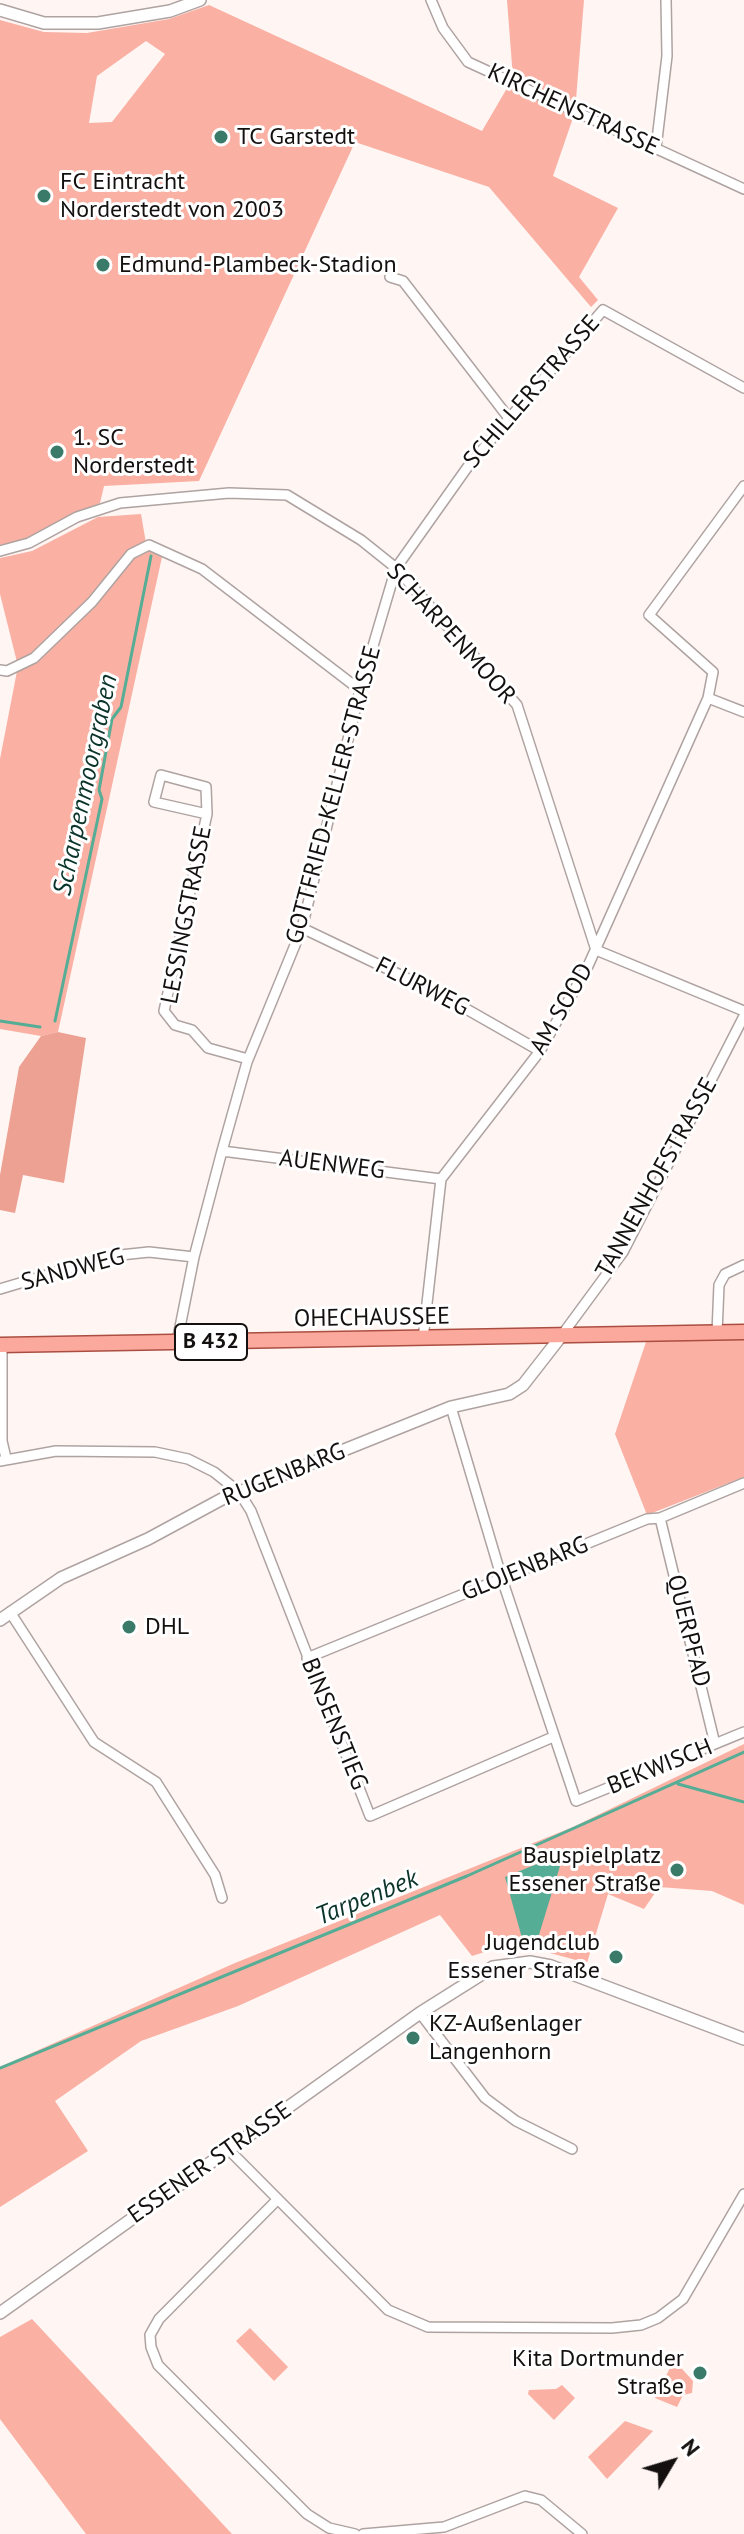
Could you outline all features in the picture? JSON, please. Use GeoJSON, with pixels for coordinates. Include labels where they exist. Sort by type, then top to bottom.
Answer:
{"type":"FeatureCollection","features":[{"type":"Feature","properties":{"kind":"main road","name":"OHECHAUSSEE"},"geometry":{"type":"LineString","coordinates":[[1,1345],[744,1332]]}},
{"type":"Feature","properties":{"kind":"street"},"geometry":{"type":"LineString","coordinates":[[0,10],[44,23],[98,23],[170,11],[200,0]]}},
{"type":"Feature","properties":{"kind":"street","name":"KIRCHENSTRASSE"},"geometry":{"type":"LineString","coordinates":[[431,0],[443,28],[468,62],[744,189]]}},
{"type":"Feature","properties":{"kind":"street"},"geometry":{"type":"LineString","coordinates":[[656,148],[667,56],[666,0]]}},
{"type":"Feature","properties":{"kind":"street"},"geometry":{"type":"LineString","coordinates":[[390,277],[403,281],[508,417]]}},
{"type":"Feature","properties":{"kind":"street","name":"SCHILLERSTRASSE"},"geometry":{"type":"LineString","coordinates":[[396,568],[444,498],[508,417],[603,310],[744,388]]}},
{"type":"Feature","properties":{"kind":"street","name":"AM SOOD"},"geometry":{"type":"LineString","coordinates":[[441,1179],[540,1051],[596,950],[708,698],[713,672],[649,615],[744,486]]}},
{"type":"Feature","properties":{"kind":"street","name":"SCHARPENMOOR"},"geometry":{"type":"LineString","coordinates":[[0,551],[29,543],[77,517],[120,503],[229,493],[287,495],[361,540],[396,568],[517,705],[596,950]]}},
{"type":"Feature","properties":{"kind":"street"},"geometry":{"type":"LineString","coordinates":[[0,670],[7,671],[34,658],[92,602],[131,554],[149,545],[202,569],[360,690]]}},
{"type":"Feature","properties":{"kind":"street","name":"GOTTFRIED-KELLER-STRASSE"},"geometry":{"type":"LineString","coordinates":[[177,1342],[194,1257],[248,1059],[302,928],[360,690],[396,568]]}},
{"type":"Feature","properties":{"kind":"street"},"geometry":{"type":"LineString","coordinates":[[708,698],[744,712]]}},
{"type":"Feature","properties":{"kind":"street","name":"LESSINGSTRASSE"},"geometry":{"type":"LineString","coordinates":[[207,814],[154,802],[161,775],[206,787],[207,814],[164,1011],[175,1025],[192,1030],[208,1048],[248,1059]]}},
{"type":"Feature","properties":{"kind":"street","name":"FLURWEG"},"geometry":{"type":"LineString","coordinates":[[302,928],[440,994],[540,1051]]}},
{"type":"Feature","properties":{"kind":"street"},"geometry":{"type":"LineString","coordinates":[[596,950],[744,1014]]}},
{"type":"Feature","properties":{"kind":"street","name":"TANNENHOFSTRASSE"},"geometry":{"type":"LineString","coordinates":[[562,1335],[623,1252],[744,1014]]}},
{"type":"Feature","properties":{"kind":"street","name":"AUENWEG"},"geometry":{"type":"LineString","coordinates":[[222,1151],[441,1179]]}},
{"type":"Feature","properties":{"kind":"street"},"geometry":{"type":"LineString","coordinates":[[423,1339],[441,1179]]}},
{"type":"Feature","properties":{"kind":"street","name":"SANDWEG"},"geometry":{"type":"LineString","coordinates":[[0,1289],[111,1256],[149,1252],[194,1257]]}},
{"type":"Feature","properties":{"kind":"street"},"geometry":{"type":"LineString","coordinates":[[717,1333],[719,1285],[725,1274],[744,1265]]}},
{"type":"Feature","properties":{"kind":"street","name":"RUGENBARG"},"geometry":{"type":"LineString","coordinates":[[5,1616],[61,1578],[239,1492],[451,1407],[492,1400],[523,1385],[562,1335]]}},
{"type":"Feature","properties":{"kind":"street"},"geometry":{"type":"LineString","coordinates":[[1,1345],[3,1459],[56,1451],[155,1452],[188,1459],[214,1472],[239,1492]]}},
{"type":"Feature","properties":{"kind":"street"},"geometry":{"type":"LineString","coordinates":[[451,1407],[553,1737]]}},
{"type":"Feature","properties":{"kind":"street","name":"GLOJENBARG"},"geometry":{"type":"LineString","coordinates":[[307,1658],[647,1519],[660,1518],[744,1483]]}},
{"type":"Feature","properties":{"kind":"street","name":"BINSENSTIEG"},"geometry":{"type":"LineString","coordinates":[[239,1492],[251,1511],[370,1816],[553,1737]]}},
{"type":"Feature","properties":{"kind":"street","name":"QUERPFAD"},"geometry":{"type":"LineString","coordinates":[[660,1518],[715,1744]]}},
{"type":"Feature","properties":{"kind":"street"},"geometry":{"type":"LineString","coordinates":[[5,1616],[94,1742],[156,1782],[215,1875],[222,1898]]}},
{"type":"Feature","properties":{"kind":"street","name":"BEKWISCH"},"geometry":{"type":"LineString","coordinates":[[553,1737],[576,1801],[744,1732]]}},
{"type":"Feature","properties":{"kind":"street","name":"ESSENER STRASSE"},"geometry":{"type":"LineString","coordinates":[[0,2313],[482,1972],[506,1964],[530,1962],[551,1966],[744,2039]]}},
{"type":"Feature","properties":{"kind":"street"},"geometry":{"type":"LineString","coordinates":[[420,2013],[485,2098],[510,2118],[572,2149]]}},
{"type":"Feature","properties":{"kind":"street"},"geometry":{"type":"LineString","coordinates":[[228,2149],[388,2310],[428,2327],[612,2328],[641,2325],[658,2318],[683,2299],[744,2194]]}},
{"type":"Feature","properties":{"kind":"street"},"geometry":{"type":"LineString","coordinates":[[278,2199],[159,2319],[150,2335],[151,2347],[158,2365],[307,2514],[329,2528],[355,2534]]}},
{"type":"Feature","properties":{"kind":"street"},"geometry":{"type":"LineString","coordinates":[[363,2534],[444,2527],[515,2498],[534,2497],[582,2534]]}},
{"type":"Feature","properties":{"kind":"shaded area"},"geometry":{"type":"Polygon","coordinates":[[[507,0],[584,0],[575,112],[553,176],[618,208],[579,277],[598,300],[591,307],[489,187],[355,142],[199,481],[104,486],[100,503],[27,540],[0,548],[0,20],[44,32],[87,33],[169,19],[209,5],[482,131],[513,78],[507,0]],[[146,41],[97,76],[89,123],[112,122],[165,54],[146,41]]]}},
{"type":"Feature","properties":{"kind":"shaded area"},"geometry":{"type":"Polygon","coordinates":[[[141,514],[147,549],[162,557],[58,1032],[41,1036],[0,1029],[0,759],[18,666],[0,594],[0,558],[32,551],[98,517],[141,514]]]}},
{"type":"Feature","properties":{"kind":"shaded area"},"geometry":{"type":"Polygon","coordinates":[[[58,1032],[86,1038],[64,1183],[23,1175],[15,1213],[0,1210],[0,1175],[19,1067],[41,1036],[58,1032]]]}},
{"type":"Feature","properties":{"kind":"shaded area"},"geometry":{"type":"Polygon","coordinates":[[[744,1338],[744,1477],[647,1515],[615,1434],[647,1339],[744,1338]]]}},
{"type":"Feature","properties":{"kind":"shaded area"},"geometry":{"type":"Polygon","coordinates":[[[744,1744],[744,1905],[712,1891],[659,1887],[644,1909],[608,1894],[587,1963],[513,1943],[472,1956],[440,1915],[238,2006],[141,2041],[55,2101],[88,2151],[0,2207],[0,2067],[235,1963],[573,1827],[744,1744]]]}},
{"type":"Feature","properties":{"kind":"shaded area"},"geometry":{"type":"Polygon","coordinates":[[[564,1853],[538,1938],[522,1938],[505,1877],[564,1853]]]}},
{"type":"Feature","properties":{"kind":"shaded area"},"geometry":{"type":"Polygon","coordinates":[[[32,2319],[232,2534],[86,2534],[0,2419],[0,2337],[32,2319]]]}},
{"type":"Feature","properties":{"kind":"shaded area"},"geometry":{"type":"Polygon","coordinates":[[[250,2328],[288,2367],[274,2381],[236,2341],[250,2328]]]}},
{"type":"Feature","properties":{"kind":"shaded area"},"geometry":{"type":"Polygon","coordinates":[[[674,2360],[693,2381],[692,2393],[683,2395],[677,2407],[655,2398],[674,2360]]]}},
{"type":"Feature","properties":{"kind":"shaded area"},"geometry":{"type":"Polygon","coordinates":[[[562,2385],[575,2398],[554,2420],[528,2394],[529,2390],[556,2389],[562,2385]]]}},
{"type":"Feature","properties":{"kind":"shaded area"},"geometry":{"type":"Polygon","coordinates":[[[625,2421],[653,2431],[607,2479],[588,2457],[625,2421]]]}},
{"type":"Feature","properties":{"kind":"waterway","name":"Scharpenmoorgraben"},"geometry":{"type":"LineString","coordinates":[[55,1021],[102,799],[99,790],[112,719],[121,707],[151,556]]}},
{"type":"Feature","properties":{"kind":"waterway","name":"Scharpenmoorgraben"},"geometry":{"type":"LineString","coordinates":[[0,1021],[40,1027]]}},
{"type":"Feature","properties":{"kind":"waterway","name":"Tarpenbek"},"geometry":{"type":"LineString","coordinates":[[0,2068],[467,1876],[744,1752]]}},
{"type":"Feature","properties":{"kind":"waterway"},"geometry":{"type":"LineString","coordinates":[[678,1784],[744,1802]]}},
{"type":"Feature","properties":{"kind":"place","name":"TC Garstedt"},"geometry":{"type":"Point","coordinates":[221,137]}},
{"type":"Feature","properties":{"kind":"place","name":"FC Eintracht Norderstedt von 2003"},"geometry":{"type":"Point","coordinates":[44,196]}},
{"type":"Feature","properties":{"kind":"place","name":"Edmund-Plambeck-Stadion"},"geometry":{"type":"Point","coordinates":[103,265]}},
{"type":"Feature","properties":{"kind":"place","name":"1. SC Norderstedt"},"geometry":{"type":"Point","coordinates":[57,452]}},
{"type":"Feature","properties":{"kind":"place","name":"DHL"},"geometry":{"type":"Point","coordinates":[129,1627]}},
{"type":"Feature","properties":{"kind":"place","name":"Bauspielplatz Essener Straße"},"geometry":{"type":"Point","coordinates":[677,1870]}},
{"type":"Feature","properties":{"kind":"place","name":"Jugendclub Essener Straße"},"geometry":{"type":"Point","coordinates":[616,1957]}},
{"type":"Feature","properties":{"kind":"place","name":"KZ-Außenlager Langenhorn"},"geometry":{"type":"Point","coordinates":[413,2038]}},
{"type":"Feature","properties":{"kind":"place","name":"Kita Dortmunder Straße"},"geometry":{"type":"Point","coordinates":[700,2373]}}]}
